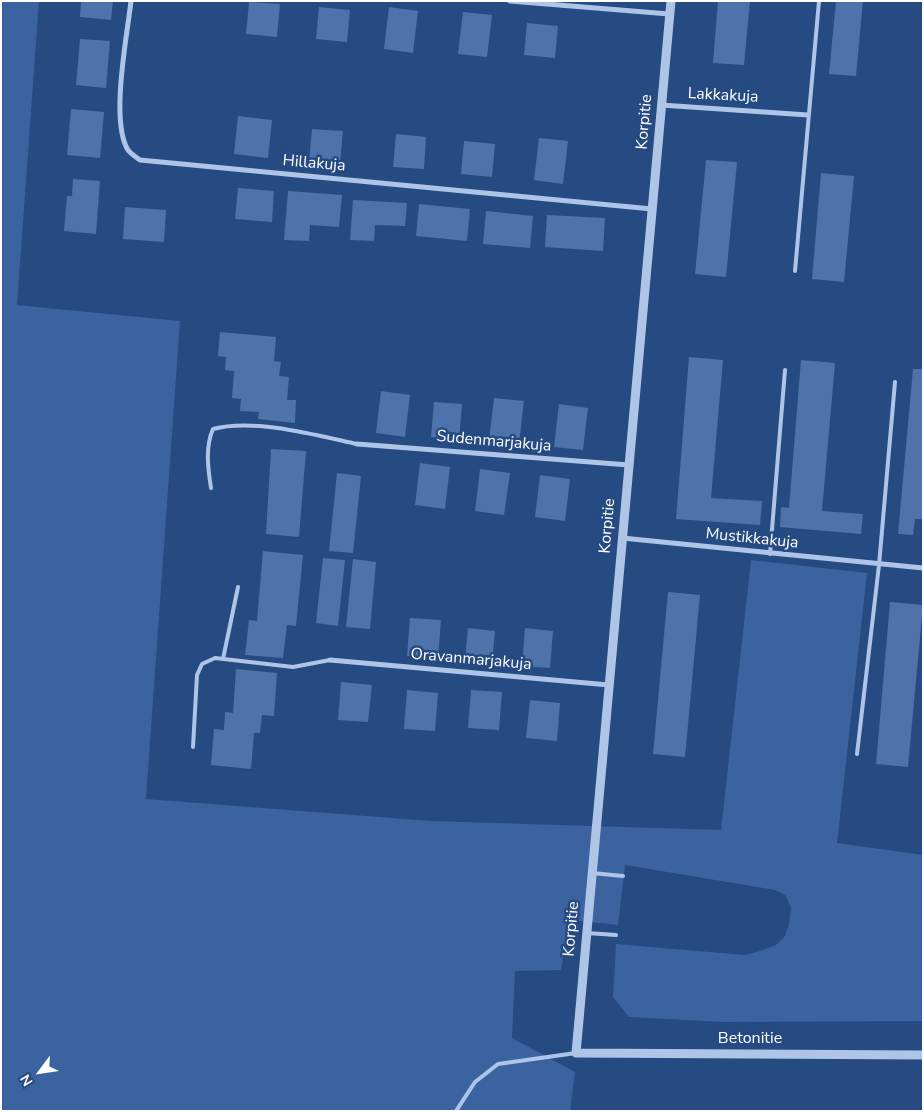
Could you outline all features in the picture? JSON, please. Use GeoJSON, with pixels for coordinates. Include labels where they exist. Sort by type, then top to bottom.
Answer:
{"type":"FeatureCollection","features":[{"type":"Feature","properties":{"kind":"street","name":"Hillakuja"},"geometry":{"type":"LineString","coordinates":[[131,1],[119,105],[129,151],[140,160],[652,208]]}},
{"type":"Feature","properties":{"kind":"street"},"geometry":{"type":"LineString","coordinates":[[510,1],[669,14]]}},
{"type":"Feature","properties":{"kind":"street","name":"Korpitie"},"geometry":{"type":"LineString","coordinates":[[576,1052],[670,1]]}},
{"type":"Feature","properties":{"kind":"street","name":"Lakkakuja"},"geometry":{"type":"LineString","coordinates":[[661,105],[808,115]]}},
{"type":"Feature","properties":{"kind":"street","name":"Sudenmarjakuja"},"geometry":{"type":"LineString","coordinates":[[357,444],[629,465]]}},
{"type":"Feature","properties":{"kind":"street","name":"Mustikkakuja"},"geometry":{"type":"LineString","coordinates":[[622,538],[923,568]]}},
{"type":"Feature","properties":{"kind":"street","name":"Oravanmarjakuja"},"geometry":{"type":"LineString","coordinates":[[330,660],[609,685]]}},
{"type":"Feature","properties":{"kind":"street","name":"Betonitie"},"geometry":{"type":"LineString","coordinates":[[576,1052],[923,1055]]}},
{"type":"Feature","properties":{"kind":"lane"},"geometry":{"type":"LineString","coordinates":[[795,271],[819,1]]}},
{"type":"Feature","properties":{"kind":"lane"},"geometry":{"type":"LineString","coordinates":[[770,554],[785,370]]}},
{"type":"Feature","properties":{"kind":"lane"},"geometry":{"type":"LineString","coordinates":[[857,754],[879,565],[895,382]]}},
{"type":"Feature","properties":{"kind":"lane"},"geometry":{"type":"LineString","coordinates":[[211,488],[208,464],[209,438],[213,429],[223,426],[258,427],[357,444]]}},
{"type":"Feature","properties":{"kind":"lane"},"geometry":{"type":"LineString","coordinates":[[223,659],[238,587]]}},
{"type":"Feature","properties":{"kind":"lane"},"geometry":{"type":"LineString","coordinates":[[193,747],[198,675],[202,664],[215,658],[293,667],[330,660]]}},
{"type":"Feature","properties":{"kind":"lane"},"geometry":{"type":"LineString","coordinates":[[592,873],[623,876]]}},
{"type":"Feature","properties":{"kind":"lane"},"geometry":{"type":"LineString","coordinates":[[587,933],[616,935]]}},
{"type":"Feature","properties":{"kind":"lane"},"geometry":{"type":"LineString","coordinates":[[456,1111],[475,1082],[498,1064],[576,1052]]}},
{"type":"Feature","properties":{"kind":"shaded area"},"geometry":{"type":"Polygon","coordinates":[[[1,1],[39,1],[17,305],[180,321],[146,799],[431,821],[721,830],[751,560],[867,573],[837,843],[923,855],[923,1021],[723,1022],[629,1017],[613,997],[616,944],[745,955],[776,945],[785,936],[791,907],[785,895],[775,890],[625,865],[618,925],[569,920],[561,970],[515,971],[512,1038],[575,1072],[570,1111],[1,1111],[1,1]]]}},
{"type":"Feature","properties":{"kind":"building"},"geometry":{"type":"Polygon","coordinates":[[[81,1],[113,1],[111,20],[80,17],[81,1]]]}},
{"type":"Feature","properties":{"kind":"building"},"geometry":{"type":"Polygon","coordinates":[[[718,1],[750,1],[744,65],[713,63],[718,1]]]}},
{"type":"Feature","properties":{"kind":"building"},"geometry":{"type":"Polygon","coordinates":[[[836,1],[863,1],[856,76],[829,74],[836,1]]]}},
{"type":"Feature","properties":{"kind":"building"},"geometry":{"type":"Polygon","coordinates":[[[249,2],[280,4],[277,37],[246,34],[249,2]]]}},
{"type":"Feature","properties":{"kind":"building"},"geometry":{"type":"Polygon","coordinates":[[[319,7],[350,10],[347,42],[316,39],[319,7]]]}},
{"type":"Feature","properties":{"kind":"building"},"geometry":{"type":"Polygon","coordinates":[[[389,7],[418,11],[413,53],[384,49],[389,7]]]}},
{"type":"Feature","properties":{"kind":"building"},"geometry":{"type":"Polygon","coordinates":[[[463,12],[492,15],[487,57],[458,54],[463,12]]]}},
{"type":"Feature","properties":{"kind":"building"},"geometry":{"type":"Polygon","coordinates":[[[527,23],[558,26],[555,58],[524,55],[527,23]]]}},
{"type":"Feature","properties":{"kind":"building"},"geometry":{"type":"Polygon","coordinates":[[[80,39],[110,41],[106,88],[76,85],[80,39]]]}},
{"type":"Feature","properties":{"kind":"building"},"geometry":{"type":"Polygon","coordinates":[[[71,109],[104,112],[100,158],[67,155],[71,109]]]}},
{"type":"Feature","properties":{"kind":"building"},"geometry":{"type":"Polygon","coordinates":[[[238,116],[272,120],[268,158],[234,154],[238,116]]]}},
{"type":"Feature","properties":{"kind":"building"},"geometry":{"type":"Polygon","coordinates":[[[312,129],[343,131],[340,164],[309,161],[312,129]]]}},
{"type":"Feature","properties":{"kind":"building"},"geometry":{"type":"Polygon","coordinates":[[[396,134],[426,137],[424,169],[393,167],[396,134]]]}},
{"type":"Feature","properties":{"kind":"building"},"geometry":{"type":"Polygon","coordinates":[[[539,138],[568,141],[563,184],[534,180],[539,138]]]}},
{"type":"Feature","properties":{"kind":"building"},"geometry":{"type":"Polygon","coordinates":[[[464,141],[495,144],[492,177],[461,174],[464,141]]]}},
{"type":"Feature","properties":{"kind":"building"},"geometry":{"type":"Polygon","coordinates":[[[706,160],[737,162],[726,277],[695,274],[706,160]]]}},
{"type":"Feature","properties":{"kind":"building"},"geometry":{"type":"Polygon","coordinates":[[[821,173],[854,176],[844,282],[812,279],[821,173]]]}},
{"type":"Feature","properties":{"kind":"building"},"geometry":{"type":"Polygon","coordinates":[[[73,179],[100,181],[96,234],[64,231],[67,196],[72,196],[73,179]]]}},
{"type":"Feature","properties":{"kind":"building"},"geometry":{"type":"Polygon","coordinates":[[[238,188],[274,191],[272,222],[235,219],[238,188]]]}},
{"type":"Feature","properties":{"kind":"building"},"geometry":{"type":"Polygon","coordinates":[[[288,191],[342,195],[339,227],[310,225],[309,241],[284,240],[288,191]]]}},
{"type":"Feature","properties":{"kind":"building"},"geometry":{"type":"Polygon","coordinates":[[[353,200],[407,203],[405,226],[375,225],[374,241],[350,240],[353,200]]]}},
{"type":"Feature","properties":{"kind":"building"},"geometry":{"type":"Polygon","coordinates":[[[419,204],[470,209],[467,241],[416,236],[419,204]]]}},
{"type":"Feature","properties":{"kind":"building"},"geometry":{"type":"Polygon","coordinates":[[[125,207],[166,210],[164,242],[123,239],[125,207]]]}},
{"type":"Feature","properties":{"kind":"building"},"geometry":{"type":"Polygon","coordinates":[[[486,211],[533,216],[530,248],[483,244],[486,211]]]}},
{"type":"Feature","properties":{"kind":"building"},"geometry":{"type":"Polygon","coordinates":[[[547,215],[605,218],[603,251],[545,247],[547,215]]]}},
{"type":"Feature","properties":{"kind":"building"},"geometry":{"type":"Polygon","coordinates":[[[220,332],[276,337],[274,361],[281,362],[279,376],[289,377],[287,400],[296,400],[295,423],[258,419],[259,412],[240,411],[241,399],[232,398],[234,371],[225,370],[226,357],[218,356],[220,332]]]}},
{"type":"Feature","properties":{"kind":"building"},"geometry":{"type":"Polygon","coordinates":[[[689,357],[723,360],[711,498],[762,501],[760,525],[676,519],[689,357]]]}},
{"type":"Feature","properties":{"kind":"building"},"geometry":{"type":"Polygon","coordinates":[[[801,360],[835,363],[822,511],[863,514],[861,534],[780,527],[781,507],[789,508],[801,360]]]}},
{"type":"Feature","properties":{"kind":"building"},"geometry":{"type":"Polygon","coordinates":[[[913,369],[923,369],[923,519],[915,519],[913,535],[898,534],[913,369]]]}},
{"type":"Feature","properties":{"kind":"building"},"geometry":{"type":"Polygon","coordinates":[[[381,391],[410,395],[405,437],[376,433],[381,391]]]}},
{"type":"Feature","properties":{"kind":"building"},"geometry":{"type":"Polygon","coordinates":[[[494,398],[524,401],[519,444],[489,440],[494,398]]]}},
{"type":"Feature","properties":{"kind":"building"},"geometry":{"type":"Polygon","coordinates":[[[434,402],[462,404],[459,440],[431,437],[434,402]]]}},
{"type":"Feature","properties":{"kind":"building"},"geometry":{"type":"Polygon","coordinates":[[[559,404],[588,408],[583,450],[554,447],[559,404]]]}},
{"type":"Feature","properties":{"kind":"building"},"geometry":{"type":"Polygon","coordinates":[[[271,449],[306,451],[299,537],[266,534],[271,449]]]}},
{"type":"Feature","properties":{"kind":"building"},"geometry":{"type":"Polygon","coordinates":[[[420,463],[450,467],[445,509],[415,505],[420,463]]]}},
{"type":"Feature","properties":{"kind":"building"},"geometry":{"type":"Polygon","coordinates":[[[480,469],[510,473],[504,515],[475,511],[480,469]]]}},
{"type":"Feature","properties":{"kind":"building"},"geometry":{"type":"Polygon","coordinates":[[[337,473],[361,476],[353,553],[329,551],[337,473]]]}},
{"type":"Feature","properties":{"kind":"building"},"geometry":{"type":"Polygon","coordinates":[[[540,475],[570,479],[565,521],[535,517],[540,475]]]}},
{"type":"Feature","properties":{"kind":"building"},"geometry":{"type":"Polygon","coordinates":[[[263,551],[303,555],[296,626],[287,625],[283,658],[245,655],[249,620],[257,621],[263,551]]]}},
{"type":"Feature","properties":{"kind":"building"},"geometry":{"type":"Polygon","coordinates":[[[323,558],[345,560],[338,626],[316,623],[323,558]]]}},
{"type":"Feature","properties":{"kind":"building"},"geometry":{"type":"Polygon","coordinates":[[[353,559],[376,562],[370,629],[346,627],[353,559]]]}},
{"type":"Feature","properties":{"kind":"building"},"geometry":{"type":"Polygon","coordinates":[[[668,592],[700,595],[685,757],[653,754],[668,592]]]}},
{"type":"Feature","properties":{"kind":"building"},"geometry":{"type":"Polygon","coordinates":[[[890,602],[923,605],[908,767],[876,764],[890,602]]]}},
{"type":"Feature","properties":{"kind":"building"},"geometry":{"type":"Polygon","coordinates":[[[410,618],[441,620],[438,658],[407,656],[410,618]]]}},
{"type":"Feature","properties":{"kind":"building"},"geometry":{"type":"Polygon","coordinates":[[[468,628],[495,631],[492,663],[465,660],[468,628]]]}},
{"type":"Feature","properties":{"kind":"building"},"geometry":{"type":"Polygon","coordinates":[[[525,628],[553,631],[550,668],[522,666],[525,628]]]}},
{"type":"Feature","properties":{"kind":"building"},"geometry":{"type":"Polygon","coordinates":[[[236,669],[277,673],[274,716],[262,715],[260,733],[254,733],[251,769],[211,765],[214,729],[224,730],[225,712],[233,713],[236,669]]]}},
{"type":"Feature","properties":{"kind":"building"},"geometry":{"type":"Polygon","coordinates":[[[341,682],[372,685],[368,722],[338,720],[341,682]]]}},
{"type":"Feature","properties":{"kind":"building"},"geometry":{"type":"Polygon","coordinates":[[[407,690],[438,693],[435,731],[404,729],[407,690]]]}},
{"type":"Feature","properties":{"kind":"building"},"geometry":{"type":"Polygon","coordinates":[[[471,690],[502,692],[499,730],[468,728],[471,690]]]}},
{"type":"Feature","properties":{"kind":"building"},"geometry":{"type":"Polygon","coordinates":[[[530,700],[560,703],[557,741],[526,738],[530,700]]]}}]}
